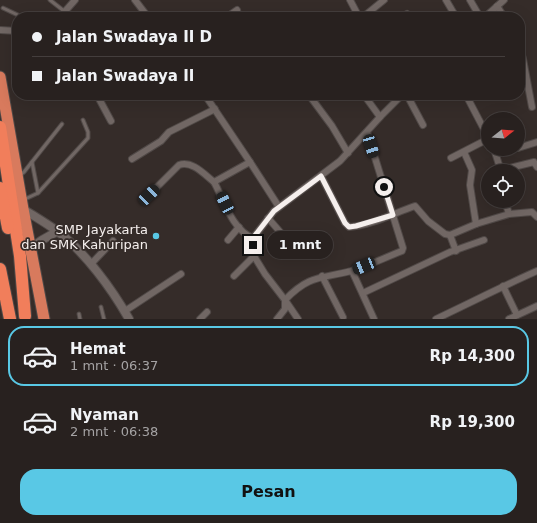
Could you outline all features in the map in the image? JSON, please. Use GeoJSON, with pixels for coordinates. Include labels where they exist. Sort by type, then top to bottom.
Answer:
{"type":"FeatureCollection","features":[{"type":"Feature","properties":{"kind":"highway"},"geometry":{"type":"LineString","coordinates":[[0,77],[22,205],[44,319]]}},
{"type":"Feature","properties":{"kind":"highway"},"geometry":{"type":"LineString","coordinates":[[0,126],[20,256],[26,318]]}},
{"type":"Feature","properties":{"kind":"highway"},"geometry":{"type":"LineString","coordinates":[[0,188],[26,318]]}},
{"type":"Feature","properties":{"kind":"highway"},"geometry":{"type":"LineString","coordinates":[[0,269],[10,319]]}},
{"type":"Feature","properties":{"kind":"highway"},"geometry":{"type":"LineString","coordinates":[[0,291],[10,319]]}},
{"type":"Feature","properties":{"kind":"street"},"geometry":{"type":"LineString","coordinates":[[66,12],[75,0]]}},
{"type":"Feature","properties":{"kind":"street"},"geometry":{"type":"LineString","coordinates":[[144,12],[137,2],[145,0]]}},
{"type":"Feature","properties":{"kind":"street"},"geometry":{"type":"LineString","coordinates":[[350,0],[356,12]]}},
{"type":"Feature","properties":{"kind":"street"},"geometry":{"type":"LineString","coordinates":[[369,12],[384,0]]}},
{"type":"Feature","properties":{"kind":"street"},"geometry":{"type":"LineString","coordinates":[[446,0],[453,12]]}},
{"type":"Feature","properties":{"kind":"street"},"geometry":{"type":"LineString","coordinates":[[470,0],[477,12]]}},
{"type":"Feature","properties":{"kind":"street"},"geometry":{"type":"LineString","coordinates":[[490,12],[504,0]]}},
{"type":"Feature","properties":{"kind":"street"},"geometry":{"type":"LineString","coordinates":[[497,6],[501,12]]}},
{"type":"Feature","properties":{"kind":"street"},"geometry":{"type":"LineString","coordinates":[[0,30],[12,31]]}},
{"type":"Feature","properties":{"kind":"street"},"geometry":{"type":"LineString","coordinates":[[525,70],[532,107]]}},
{"type":"Feature","properties":{"kind":"street"},"geometry":{"type":"LineString","coordinates":[[100,100],[111,121]]}},
{"type":"Feature","properties":{"kind":"street"},"geometry":{"type":"LineString","coordinates":[[209,100],[279,207]]}},
{"type":"Feature","properties":{"kind":"street"},"geometry":{"type":"LineString","coordinates":[[313,100],[332,126],[348,153]]}},
{"type":"Feature","properties":{"kind":"street"},"geometry":{"type":"LineString","coordinates":[[368,100],[380,117]]}},
{"type":"Feature","properties":{"kind":"street"},"geometry":{"type":"LineString","coordinates":[[298,319],[265,274],[254,256],[253,238],[268,218],[279,207],[340,161],[397,100]]}},
{"type":"Feature","properties":{"kind":"street"},"geometry":{"type":"LineString","coordinates":[[410,100],[423,125]]}},
{"type":"Feature","properties":{"kind":"street"},"geometry":{"type":"LineString","coordinates":[[469,100],[481,124]]}},
{"type":"Feature","properties":{"kind":"street"},"geometry":{"type":"LineString","coordinates":[[132,159],[161,141],[171,131],[215,109]]}},
{"type":"Feature","properties":{"kind":"street"},"geometry":{"type":"LineString","coordinates":[[277,319],[284,309],[285,300],[300,286],[322,276],[352,271],[403,249],[366,132]]}},
{"type":"Feature","properties":{"kind":"street"},"geometry":{"type":"LineString","coordinates":[[452,158],[481,142]]}},
{"type":"Feature","properties":{"kind":"street"},"geometry":{"type":"LineString","coordinates":[[525,146],[537,142]]}},
{"type":"Feature","properties":{"kind":"street"},"geometry":{"type":"LineString","coordinates":[[464,152],[472,170],[470,185],[476,224]]}},
{"type":"Feature","properties":{"kind":"street"},"geometry":{"type":"LineString","coordinates":[[214,182],[250,162]]}},
{"type":"Feature","properties":{"kind":"street"},"geometry":{"type":"LineString","coordinates":[[525,164],[534,162],[537,167]]}},
{"type":"Feature","properties":{"kind":"street"},"geometry":{"type":"LineString","coordinates":[[149,195],[179,165],[183,164],[192,166],[214,182],[230,214],[239,228],[253,238]]}},
{"type":"Feature","properties":{"kind":"street"},"geometry":{"type":"LineString","coordinates":[[321,176],[345,223],[349,227],[393,215],[416,206],[428,222],[445,234],[450,235],[476,224],[509,214],[532,212],[537,217]]}},
{"type":"Feature","properties":{"kind":"street"},"geometry":{"type":"LineString","coordinates":[[22,205],[58,231],[91,264],[110,288],[129,319]]}},
{"type":"Feature","properties":{"kind":"street"},"geometry":{"type":"LineString","coordinates":[[507,208],[509,214]]}},
{"type":"Feature","properties":{"kind":"street"},"geometry":{"type":"LineString","coordinates":[[268,218],[288,241]]}},
{"type":"Feature","properties":{"kind":"street"},"geometry":{"type":"LineString","coordinates":[[228,240],[239,228]]}},
{"type":"Feature","properties":{"kind":"street"},"geometry":{"type":"LineString","coordinates":[[31,248],[58,231]]}},
{"type":"Feature","properties":{"kind":"street"},"geometry":{"type":"LineString","coordinates":[[450,235],[456,251]]}},
{"type":"Feature","properties":{"kind":"street"},"geometry":{"type":"LineString","coordinates":[[363,293],[431,261],[484,240]]}},
{"type":"Feature","properties":{"kind":"street"},"geometry":{"type":"LineString","coordinates":[[91,264],[113,241]]}},
{"type":"Feature","properties":{"kind":"street"},"geometry":{"type":"LineString","coordinates":[[234,276],[254,256]]}},
{"type":"Feature","properties":{"kind":"street"},"geometry":{"type":"LineString","coordinates":[[352,271],[374,319]]}},
{"type":"Feature","properties":{"kind":"street"},"geometry":{"type":"LineString","coordinates":[[436,319],[484,297],[503,286],[537,272]]}},
{"type":"Feature","properties":{"kind":"street"},"geometry":{"type":"LineString","coordinates":[[125,311],[181,274]]}},
{"type":"Feature","properties":{"kind":"street"},"geometry":{"type":"LineString","coordinates":[[322,276],[343,317]]}},
{"type":"Feature","properties":{"kind":"street"},"geometry":{"type":"LineString","coordinates":[[503,286],[517,315]]}},
{"type":"Feature","properties":{"kind":"street"},"geometry":{"type":"LineString","coordinates":[[509,319],[537,306]]}},
{"type":"Feature","properties":{"kind":"street"},"geometry":{"type":"LineString","coordinates":[[200,319],[207,312]]}},
{"type":"Feature","properties":{"kind":"street"},"geometry":{"type":"LineString","coordinates":[[524,312],[528,319]]}},
{"type":"Feature","properties":{"kind":"lane"},"geometry":{"type":"LineString","coordinates":[[50,0],[66,12]]}},
{"type":"Feature","properties":{"kind":"lane"},"geometry":{"type":"LineString","coordinates":[[3,8],[12,12]]}},
{"type":"Feature","properties":{"kind":"lane"},"geometry":{"type":"LineString","coordinates":[[22,205],[38,193],[88,138],[88,132],[84,120]]}},
{"type":"Feature","properties":{"kind":"lane"},"geometry":{"type":"LineString","coordinates":[[17,176],[24,172],[62,124]]}},
{"type":"Feature","properties":{"kind":"lane"},"geometry":{"type":"LineString","coordinates":[[32,162],[38,193]]}},
{"type":"Feature","properties":{"kind":"lane"},"geometry":{"type":"LineString","coordinates":[[101,308],[104,319]]}},
{"type":"Feature","properties":{"kind":"lane"},"geometry":{"type":"LineString","coordinates":[[80,314],[80,319]]}},
{"type":"Feature","properties":{"kind":"place","name":"SMP Jayakarta dan SMK Kahuripan"},"geometry":{"type":"Point","coordinates":[156,236]}},
{"type":"Feature","properties":{"kind":"route"},"geometry":{"type":"LineString","coordinates":[[253,245],[253,238],[274,211],[321,176],[345,223],[349,227],[393,215],[384,187]]}}]}
